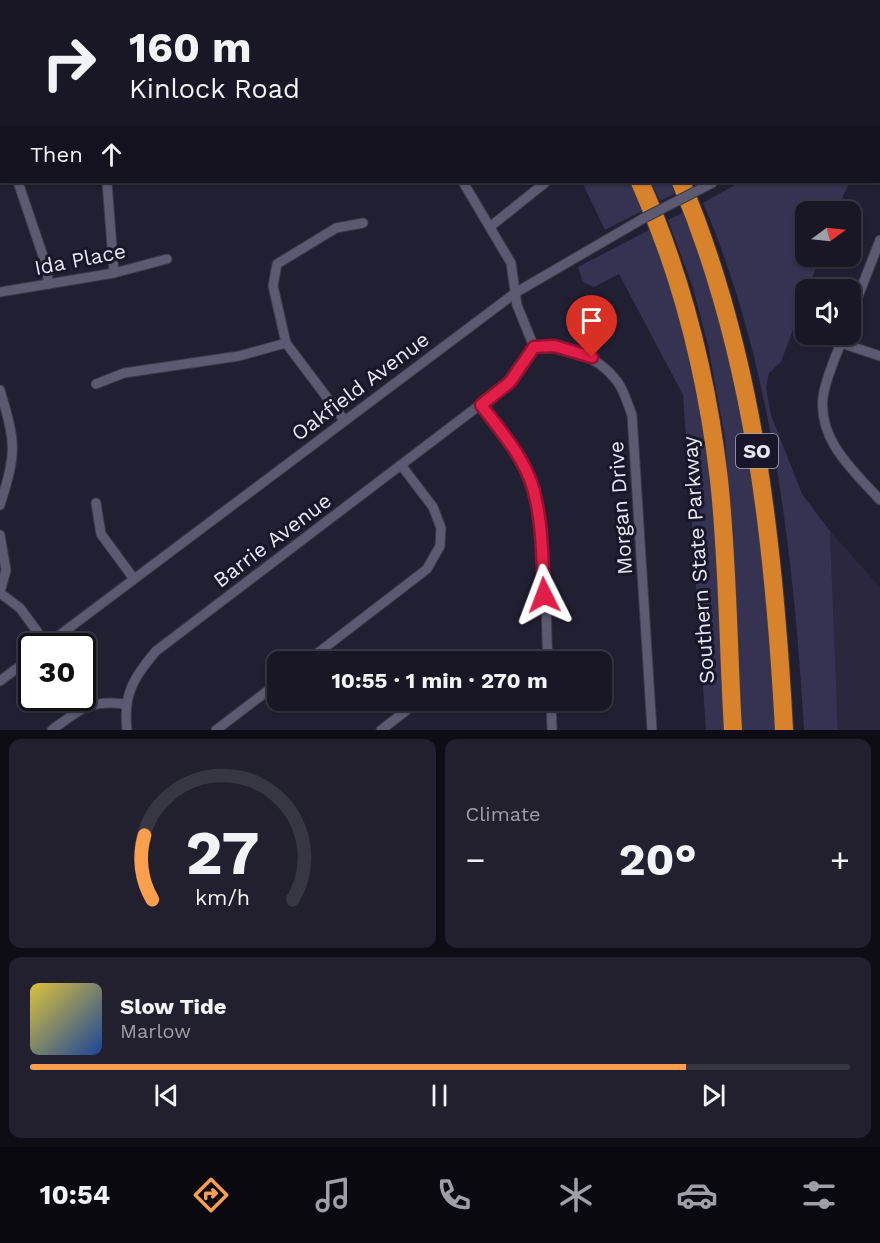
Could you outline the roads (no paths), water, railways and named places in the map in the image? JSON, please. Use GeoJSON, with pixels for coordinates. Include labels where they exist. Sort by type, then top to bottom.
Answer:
{"type":"FeatureCollection","features":[{"type":"Feature","properties":{"kind":"highway","name":"Southern State Parkway"},"geometry":{"type":"LineString","coordinates":[[639,183],[679,287],[695,343],[706,397],[719,481],[733,730]]}},
{"type":"Feature","properties":{"kind":"highway","name":"SO"},"geometry":{"type":"LineString","coordinates":[[681,183],[703,235],[730,326],[760,468],[773,561],[784,730]]}},
{"type":"Feature","properties":{"kind":"street"},"geometry":{"type":"LineString","coordinates":[[0,102],[0,108]]}},
{"type":"Feature","properties":{"kind":"street"},"geometry":{"type":"LineString","coordinates":[[18,183],[45,262],[49,284]]}},
{"type":"Feature","properties":{"kind":"street"},"geometry":{"type":"LineString","coordinates":[[107,183],[114,273]]}},
{"type":"Feature","properties":{"kind":"street"},"geometry":{"type":"LineString","coordinates":[[465,183],[511,263],[522,321],[534,347]]}},
{"type":"Feature","properties":{"kind":"street"},"geometry":{"type":"LineString","coordinates":[[491,226],[545,183]]}},
{"type":"Feature","properties":{"kind":"street","name":"Oakfield Avenue"},"geometry":{"type":"LineString","coordinates":[[63,633],[515,293],[644,218],[712,183]]}},
{"type":"Feature","properties":{"kind":"street"},"geometry":{"type":"LineString","coordinates":[[344,420],[286,343],[273,286],[277,264],[336,228],[363,223]]}},
{"type":"Feature","properties":{"kind":"street"},"geometry":{"type":"LineString","coordinates":[[861,290],[879,247]]}},
{"type":"Feature","properties":{"kind":"street","name":"Ida Place"},"geometry":{"type":"LineString","coordinates":[[0,292],[114,273],[167,259]]}},
{"type":"Feature","properties":{"kind":"street"},"geometry":{"type":"LineString","coordinates":[[96,384],[124,373],[239,356],[286,343]]}},
{"type":"Feature","properties":{"kind":"street"},"geometry":{"type":"LineString","coordinates":[[841,345],[823,398],[824,419],[834,446],[880,500]]}},
{"type":"Feature","properties":{"kind":"street"},"geometry":{"type":"LineString","coordinates":[[856,345],[880,356]]}},
{"type":"Feature","properties":{"kind":"street","name":"Morgan Drive"},"geometry":{"type":"LineString","coordinates":[[534,347],[554,346],[592,357],[618,382],[632,416],[652,730]]}},
{"type":"Feature","properties":{"kind":"street","name":"Barrie Avenue"},"geometry":{"type":"LineString","coordinates":[[127,730],[125,704],[133,683],[156,651],[481,405],[514,375],[534,347]]}},
{"type":"Feature","properties":{"kind":"street"},"geometry":{"type":"LineString","coordinates":[[0,390],[14,438],[12,467],[0,505]]}},
{"type":"Feature","properties":{"kind":"street"},"geometry":{"type":"LineString","coordinates":[[481,405],[514,450],[532,487],[541,532],[548,651]]}},
{"type":"Feature","properties":{"kind":"street"},"geometry":{"type":"LineString","coordinates":[[320,651],[427,569],[440,546],[441,528],[433,507],[401,465]]}},
{"type":"Feature","properties":{"kind":"street"},"geometry":{"type":"LineString","coordinates":[[96,503],[101,534],[134,579]]}},
{"type":"Feature","properties":{"kind":"street"},"geometry":{"type":"LineString","coordinates":[[0,535],[6,570],[0,592],[20,608],[37,633]]}},
{"type":"Feature","properties":{"kind":"street"},"geometry":{"type":"LineString","coordinates":[[0,681],[18,668]]}},
{"type":"Feature","properties":{"kind":"street"},"geometry":{"type":"LineString","coordinates":[[216,730],[267,691]]}},
{"type":"Feature","properties":{"kind":"street"},"geometry":{"type":"LineString","coordinates":[[52,730],[86,705],[100,702],[125,704]]}},
{"type":"Feature","properties":{"kind":"street"},"geometry":{"type":"LineString","coordinates":[[381,730],[406,711]]}},
{"type":"Feature","properties":{"kind":"street"},"geometry":{"type":"LineString","coordinates":[[551,711],[552,730]]}}]}
